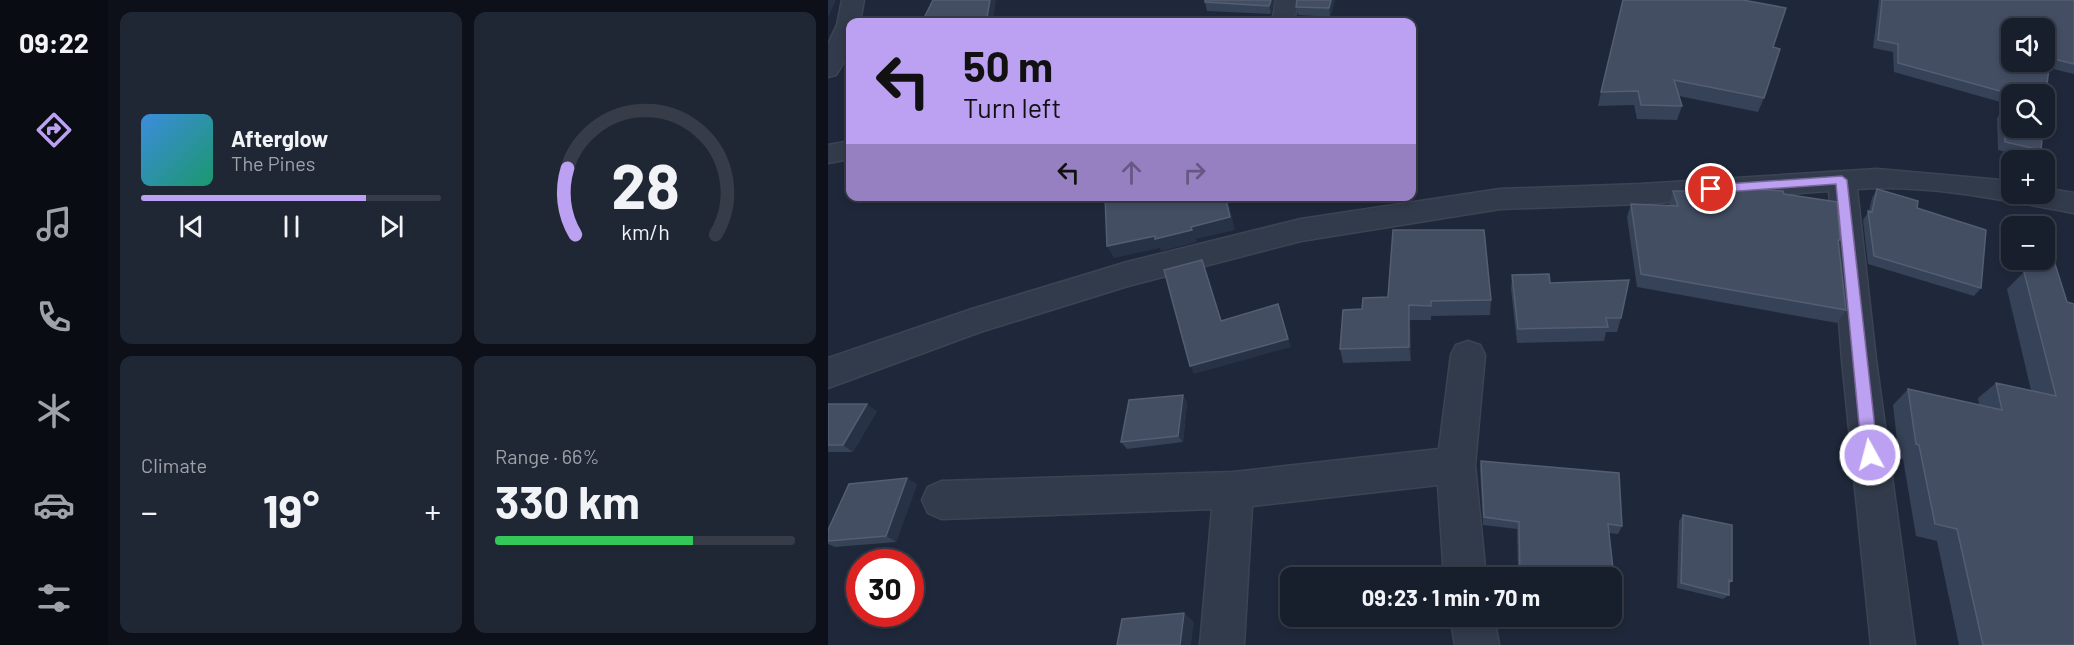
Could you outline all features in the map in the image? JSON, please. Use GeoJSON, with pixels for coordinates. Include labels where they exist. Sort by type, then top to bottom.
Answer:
{"type":"FeatureCollection","features":[{"type":"Feature","properties":{"kind":"street"},"geometry":{"type":"LineString","coordinates":[[849,18],[852,0]]}},
{"type":"Feature","properties":{"kind":"street"},"geometry":{"type":"LineString","coordinates":[[1284,18],[1287,0]]}},
{"type":"Feature","properties":{"kind":"street"},"geometry":{"type":"LineString","coordinates":[[828,70],[846,30]]}},
{"type":"Feature","properties":{"kind":"street"},"geometry":{"type":"LineString","coordinates":[[828,154],[846,151]]}},
{"type":"Feature","properties":{"kind":"street"},"geometry":{"type":"LineString","coordinates":[[828,373],[972,322],[1127,274],[1300,230],[1500,199],[1641,195],[1877,178],[2001,189]]}},
{"type":"Feature","properties":{"kind":"street"},"geometry":{"type":"LineString","coordinates":[[1842,180],[1859,360],[1893,645]]}},
{"type":"Feature","properties":{"kind":"street"},"geometry":{"type":"LineString","coordinates":[[2055,200],[2074,204]]}},
{"type":"Feature","properties":{"kind":"street"},"geometry":{"type":"LineString","coordinates":[[1464,567],[1456,465],[1468,355]]}},
{"type":"Feature","properties":{"kind":"street"},"geometry":{"type":"LineString","coordinates":[[942,500],[1233,490],[1456,465]]}},
{"type":"Feature","properties":{"kind":"street"},"geometry":{"type":"LineString","coordinates":[[1222,645],[1233,490]]}},
{"type":"Feature","properties":{"kind":"street"},"geometry":{"type":"LineString","coordinates":[[1474,627],[1477,645]]}},
{"type":"Feature","properties":{"kind":"building"},"geometry":{"type":"Polygon","coordinates":[[[933,0],[990,0],[987,17],[924,18],[933,0]]]}},
{"type":"Feature","properties":{"kind":"building"},"geometry":{"type":"Polygon","coordinates":[[[1205,0],[1271,0],[1269,6],[1205,2],[1205,0]]]}},
{"type":"Feature","properties":{"kind":"building"},"geometry":{"type":"Polygon","coordinates":[[[1297,0],[1331,0],[1329,8],[1296,7],[1297,0]]]}},
{"type":"Feature","properties":{"kind":"building"},"geometry":{"type":"Polygon","coordinates":[[[1623,0],[1743,0],[1786,8],[1773,47],[1780,49],[1764,98],[1674,80],[1682,106],[1641,105],[1638,91],[1601,92],[1623,0]]]}},
{"type":"Feature","properties":{"kind":"building"},"geometry":{"type":"Polygon","coordinates":[[[1882,0],[2074,0],[2074,64],[2055,59],[2055,18],[2001,18],[2001,72],[2048,72],[2047,84],[2001,84],[2001,91],[1898,63],[1898,44],[1878,40],[1882,0]]]}},
{"type":"Feature","properties":{"kind":"building"},"geometry":{"type":"Polygon","coordinates":[[[2005,138],[2042,138],[2041,150],[2005,142],[2005,138]]]}},
{"type":"Feature","properties":{"kind":"building"},"geometry":{"type":"Polygon","coordinates":[[[1738,188],[1783,191],[1784,194],[1837,202],[1840,240],[1838,240],[1846,310],[1641,274],[1631,204],[1678,206],[1673,191],[1738,191],[1738,188]]]}},
{"type":"Feature","properties":{"kind":"building"},"geometry":{"type":"Polygon","coordinates":[[[1877,189],[1918,201],[1917,208],[1986,230],[1981,288],[1874,256],[1868,211],[1872,212],[1877,189]]]}},
{"type":"Feature","properties":{"kind":"building"},"geometry":{"type":"Polygon","coordinates":[[[1105,201],[1226,201],[1230,217],[1155,239],[1155,236],[1107,246],[1105,201]]]}},
{"type":"Feature","properties":{"kind":"building"},"geometry":{"type":"Polygon","coordinates":[[[1393,230],[1484,230],[1491,300],[1431,301],[1431,306],[1409,305],[1409,347],[1340,349],[1343,310],[1362,309],[1363,298],[1388,297],[1393,230]]]}},
{"type":"Feature","properties":{"kind":"building"},"geometry":{"type":"Polygon","coordinates":[[[1202,260],[1221,321],[1278,304],[1288,339],[1190,366],[1164,270],[1202,260]]]}},
{"type":"Feature","properties":{"kind":"building"},"geometry":{"type":"Polygon","coordinates":[[[2055,264],[2067,302],[2074,304],[2074,645],[1983,645],[1957,529],[1935,524],[1919,445],[1916,444],[1908,389],[2002,410],[1996,383],[2056,396],[2024,272],[2055,270],[2055,264]]]}},
{"type":"Feature","properties":{"kind":"building"},"geometry":{"type":"Polygon","coordinates":[[[1549,274],[1550,283],[1629,280],[1621,318],[1606,318],[1608,327],[1518,329],[1512,275],[1549,274]]]}},
{"type":"Feature","properties":{"kind":"building"},"geometry":{"type":"Polygon","coordinates":[[[1183,395],[1178,436],[1121,442],[1129,400],[1183,395]]]}},
{"type":"Feature","properties":{"kind":"building"},"geometry":{"type":"Polygon","coordinates":[[[828,404],[867,404],[843,445],[828,445],[828,404]]]}},
{"type":"Feature","properties":{"kind":"building"},"geometry":{"type":"Polygon","coordinates":[[[1481,461],[1619,473],[1622,526],[1608,524],[1613,567],[1520,567],[1519,522],[1484,517],[1481,461]]]}},
{"type":"Feature","properties":{"kind":"building"},"geometry":{"type":"Polygon","coordinates":[[[907,478],[886,536],[828,541],[828,530],[849,484],[907,478]]]}},
{"type":"Feature","properties":{"kind":"building"},"geometry":{"type":"Polygon","coordinates":[[[1683,515],[1732,525],[1732,581],[1729,580],[1729,595],[1681,583],[1683,515]]]}},
{"type":"Feature","properties":{"kind":"building"},"geometry":{"type":"Polygon","coordinates":[[[1184,613],[1180,645],[1117,645],[1122,619],[1184,613]]]}},
{"type":"Feature","properties":{"kind":"route"},"geometry":{"type":"LineString","coordinates":[[1711,189],[1842,180],[1870,455]]}}]}
